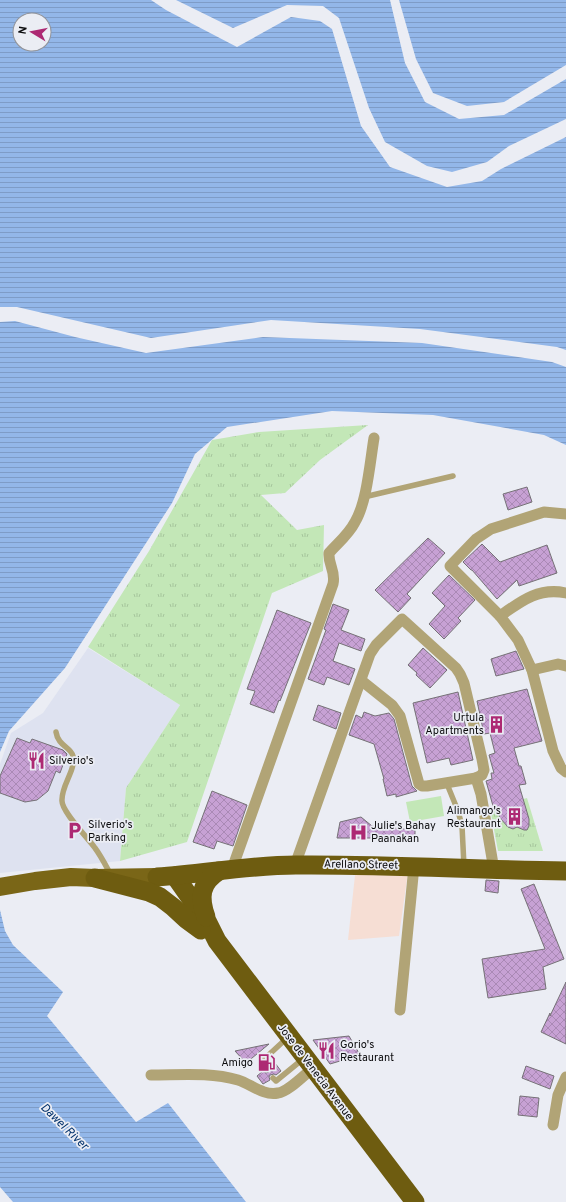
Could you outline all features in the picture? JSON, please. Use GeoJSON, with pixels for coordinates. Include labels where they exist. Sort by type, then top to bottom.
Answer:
{"type":"FeatureCollection","features":[{"type":"Feature","properties":{"kind":"highway","name":"Arellano Street"},"geometry":{"type":"LineString","coordinates":[[166,876],[295,865],[414,866],[494,870],[566,871]]}},
{"type":"Feature","properties":{"kind":"highway"},"geometry":{"type":"LineString","coordinates":[[104,878],[160,897],[186,919],[204,926],[202,896],[204,886],[209,877],[226,870]]}},
{"type":"Feature","properties":{"kind":"highway","name":"Jose de Venecia Avenue"},"geometry":{"type":"LineString","coordinates":[[166,876],[176,899],[217,941],[415,1202]]}},
{"type":"Feature","properties":{"kind":"main road"},"geometry":{"type":"LineString","coordinates":[[0,887],[71,877],[104,878],[166,876]]}},
{"type":"Feature","properties":{"kind":"street"},"geometry":{"type":"LineString","coordinates":[[226,870],[332,584],[334,576],[329,558],[330,554],[358,518],[364,497],[374,438]]}},
{"type":"Feature","properties":{"kind":"street"},"geometry":{"type":"LineString","coordinates":[[566,514],[544,512],[491,529],[476,539],[450,566],[500,616],[518,640],[532,670],[553,751],[561,768],[566,772]]}},
{"type":"Feature","properties":{"kind":"street"},"geometry":{"type":"LineString","coordinates":[[500,616],[527,597],[540,593],[566,593]]}},
{"type":"Feature","properties":{"kind":"street"},"geometry":{"type":"LineString","coordinates":[[295,865],[362,681],[370,654],[376,645],[402,620],[456,668],[460,674],[464,683],[484,770],[482,775],[476,778],[447,784],[422,786],[419,784],[400,716],[392,705],[362,681]]}},
{"type":"Feature","properties":{"kind":"street"},"geometry":{"type":"LineString","coordinates":[[532,670],[558,664],[566,666]]}},
{"type":"Feature","properties":{"kind":"street"},"geometry":{"type":"LineString","coordinates":[[476,778],[481,794],[494,870]]}},
{"type":"Feature","properties":{"kind":"street"},"geometry":{"type":"LineString","coordinates":[[400,1010],[414,866]]}},
{"type":"Feature","properties":{"kind":"street"},"geometry":{"type":"LineString","coordinates":[[151,1075],[209,1075],[225,1077],[272,1094],[280,1093],[286,1090],[309,1062]]}},
{"type":"Feature","properties":{"kind":"street"},"geometry":{"type":"LineString","coordinates":[[553,1126],[558,1095],[566,1077]]}},
{"type":"Feature","properties":{"kind":"lane"},"geometry":{"type":"LineString","coordinates":[[364,497],[453,476]]}},
{"type":"Feature","properties":{"kind":"lane"},"geometry":{"type":"LineString","coordinates":[[56,732],[60,742],[72,753],[74,758],[73,766],[62,795],[63,806],[96,849],[104,878]]}},
{"type":"Feature","properties":{"kind":"lane"},"geometry":{"type":"LineString","coordinates":[[447,784],[458,811],[462,826],[464,868]]}},
{"type":"Feature","properties":{"kind":"lane"},"geometry":{"type":"LineString","coordinates":[[266,1069],[261,1062],[289,1036]]}},
{"type":"Feature","properties":{"kind":"lane"},"geometry":{"type":"LineString","coordinates":[[273,1078],[276,1081],[309,1062]]}},
{"type":"Feature","properties":{"kind":"shaded area"},"geometry":{"type":"Polygon","coordinates":[[[88,648],[180,705],[126,788],[120,861],[0,873],[0,764],[11,733],[43,713],[88,648]]]}},
{"type":"Feature","properties":{"kind":"shaded area"},"geometry":{"type":"Polygon","coordinates":[[[356,866],[408,872],[399,936],[348,940],[356,866]]]}},
{"type":"Feature","properties":{"kind":"green space"},"geometry":{"type":"Polygon","coordinates":[[[368,425],[320,460],[285,493],[261,495],[297,530],[324,525],[323,571],[272,593],[187,842],[120,861],[126,788],[180,705],[88,647],[149,551],[212,440],[259,432],[368,425]]]}},
{"type":"Feature","properties":{"kind":"green space"},"geometry":{"type":"Polygon","coordinates":[[[441,796],[444,816],[410,822],[406,802],[441,796]]]}},
{"type":"Feature","properties":{"kind":"green space"},"geometry":{"type":"Polygon","coordinates":[[[527,798],[543,851],[498,851],[490,808],[527,798]]]}},
{"type":"Feature","properties":{"kind":"water"},"geometry":{"type":"Polygon","coordinates":[[[0,0],[151,0],[166,10],[237,47],[291,17],[320,21],[332,29],[361,126],[390,167],[447,187],[482,181],[501,169],[566,137],[566,350],[557,347],[420,329],[271,320],[151,338],[17,307],[0,307],[0,0]]]}},
{"type":"Feature","properties":{"kind":"water"},"geometry":{"type":"Polygon","coordinates":[[[176,0],[390,0],[405,63],[425,102],[459,119],[504,115],[566,79],[566,119],[509,146],[487,162],[452,172],[427,166],[385,142],[369,108],[339,18],[323,6],[287,5],[233,28],[176,0]]]}},
{"type":"Feature","properties":{"kind":"water"},"geometry":{"type":"Polygon","coordinates":[[[399,0],[566,0],[566,65],[504,102],[467,106],[433,93],[416,59],[399,0]]]}},
{"type":"Feature","properties":{"kind":"water"},"geometry":{"type":"Polygon","coordinates":[[[15,321],[75,337],[146,353],[263,337],[422,343],[552,362],[566,367],[566,445],[544,435],[433,415],[332,411],[227,427],[195,454],[172,503],[65,668],[9,731],[0,752],[0,322],[15,321]]]}},
{"type":"Feature","properties":{"kind":"water","name":"Dawel River"},"geometry":{"type":"Polygon","coordinates":[[[0,910],[5,931],[13,945],[63,992],[47,1016],[136,1122],[168,1103],[246,1202],[13,1202],[0,1187],[0,910]]]}},
{"type":"Feature","properties":{"kind":"building"},"geometry":{"type":"Polygon","coordinates":[[[527,487],[532,502],[508,510],[503,494],[527,487]]]}},
{"type":"Feature","properties":{"kind":"building"},"geometry":{"type":"Polygon","coordinates":[[[428,538],[445,553],[407,594],[411,598],[398,612],[375,590],[428,538]]]}},
{"type":"Feature","properties":{"kind":"building"},"geometry":{"type":"Polygon","coordinates":[[[482,544],[500,562],[547,545],[557,573],[519,586],[517,580],[497,599],[472,570],[463,562],[482,544]]]}},
{"type":"Feature","properties":{"kind":"building"},"geometry":{"type":"Polygon","coordinates":[[[449,575],[475,600],[458,618],[461,621],[444,639],[429,624],[445,606],[432,593],[449,575]]]}},
{"type":"Feature","properties":{"kind":"building"},"geometry":{"type":"Polygon","coordinates":[[[333,604],[349,610],[341,630],[365,639],[361,651],[339,643],[333,661],[355,669],[349,685],[327,677],[324,685],[308,679],[326,630],[324,629],[333,604]]]}},
{"type":"Feature","properties":{"kind":"building"},"geometry":{"type":"Polygon","coordinates":[[[277,610],[311,623],[274,713],[250,704],[255,691],[247,689],[277,610]]]}},
{"type":"Feature","properties":{"kind":"building"},"geometry":{"type":"Polygon","coordinates":[[[423,648],[447,670],[430,688],[408,665],[423,648]]]}},
{"type":"Feature","properties":{"kind":"building"},"geometry":{"type":"Polygon","coordinates":[[[516,651],[524,669],[496,676],[491,659],[516,651]]]}},
{"type":"Feature","properties":{"kind":"building"},"geometry":{"type":"Polygon","coordinates":[[[527,689],[542,741],[514,748],[526,784],[519,785],[529,819],[529,826],[527,830],[524,830],[517,827],[513,829],[508,827],[500,818],[496,805],[493,806],[486,781],[492,779],[491,773],[494,773],[489,755],[495,753],[490,733],[484,734],[477,701],[527,689]]]}},
{"type":"Feature","properties":{"kind":"building"},"geometry":{"type":"Polygon","coordinates":[[[458,692],[473,760],[451,765],[449,758],[427,763],[413,703],[458,692]]]}},
{"type":"Feature","properties":{"kind":"building"},"geometry":{"type":"Polygon","coordinates":[[[318,705],[341,713],[336,729],[313,720],[318,705]]]}},
{"type":"Feature","properties":{"kind":"building"},"geometry":{"type":"Polygon","coordinates":[[[364,712],[375,716],[389,713],[394,719],[412,786],[417,791],[396,797],[396,794],[387,796],[384,779],[374,744],[349,735],[356,715],[362,718],[364,712]]]}},
{"type":"Feature","properties":{"kind":"building","name":"Silverio's"},"geometry":{"type":"Polygon","coordinates":[[[17,738],[30,743],[32,739],[63,750],[67,754],[60,773],[56,771],[48,791],[37,800],[25,802],[0,793],[0,776],[17,738]]]}},
{"type":"Feature","properties":{"kind":"building"},"geometry":{"type":"Polygon","coordinates":[[[212,791],[247,805],[233,846],[217,841],[214,849],[193,842],[212,791]]]}},
{"type":"Feature","properties":{"kind":"building"},"geometry":{"type":"Polygon","coordinates":[[[361,817],[372,826],[415,830],[415,838],[337,838],[340,822],[361,817]]]}},
{"type":"Feature","properties":{"kind":"building"},"geometry":{"type":"Polygon","coordinates":[[[486,880],[499,881],[498,893],[485,891],[486,880]]]}},
{"type":"Feature","properties":{"kind":"building"},"geometry":{"type":"Polygon","coordinates":[[[534,884],[564,959],[543,967],[546,989],[488,998],[482,959],[545,949],[521,889],[534,884]]]}},
{"type":"Feature","properties":{"kind":"building"},"geometry":{"type":"Polygon","coordinates":[[[566,982],[566,1044],[541,1032],[566,982]]]}},
{"type":"Feature","properties":{"kind":"building"},"geometry":{"type":"Polygon","coordinates":[[[349,1036],[360,1055],[330,1064],[313,1040],[349,1036]]]}},
{"type":"Feature","properties":{"kind":"building"},"geometry":{"type":"Polygon","coordinates":[[[269,1044],[246,1063],[235,1051],[269,1044]]]}},
{"type":"Feature","properties":{"kind":"building"},"geometry":{"type":"Polygon","coordinates":[[[275,1063],[281,1071],[276,1075],[270,1075],[270,1080],[263,1084],[257,1076],[263,1071],[266,1073],[269,1072],[271,1070],[270,1066],[275,1063]]]}},
{"type":"Feature","properties":{"kind":"building"},"geometry":{"type":"Polygon","coordinates":[[[526,1066],[554,1076],[550,1089],[522,1078],[526,1066]]]}},
{"type":"Feature","properties":{"kind":"building"},"geometry":{"type":"Polygon","coordinates":[[[520,1096],[539,1098],[537,1117],[518,1115],[520,1096]]]}},
{"type":"Feature","properties":{"kind":"place","name":"Urtula Apartments"},"geometry":{"type":"Point","coordinates":[497,724]}},
{"type":"Feature","properties":{"kind":"place","name":"Silverio's"},"geometry":{"type":"Point","coordinates":[36,761]}},
{"type":"Feature","properties":{"kind":"place","name":"Alimango's Restaurant"},"geometry":{"type":"Point","coordinates":[514,817]}},
{"type":"Feature","properties":{"kind":"place","name":"Silverio's Parking"},"geometry":{"type":"Point","coordinates":[75,831]}},
{"type":"Feature","properties":{"kind":"place","name":"Julie's Bahay Paanakan"},"geometry":{"type":"Point","coordinates":[358,832]}},
{"type":"Feature","properties":{"kind":"place","name":"Gorio's Restaurant"},"geometry":{"type":"Point","coordinates":[327,1051]}},
{"type":"Feature","properties":{"kind":"place","name":"Amigo"},"geometry":{"type":"Point","coordinates":[266,1063]}}]}
